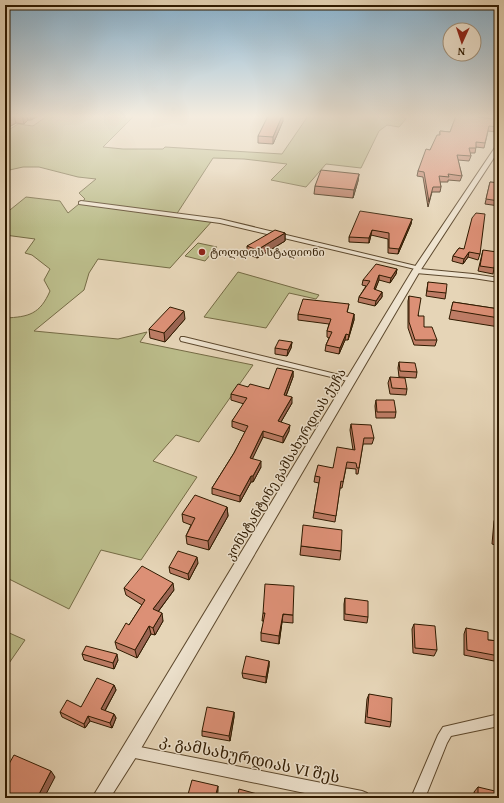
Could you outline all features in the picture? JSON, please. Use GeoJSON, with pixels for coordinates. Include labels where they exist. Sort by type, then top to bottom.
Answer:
{"type":"FeatureCollection","features":[{"type":"Feature","properties":{"kind":"street","name":"კონსტანტინე გამსახურდიას ქუჩა"},"geometry":{"type":"LineString","coordinates":[[100,798],[130,751],[417,270],[494,153]]}},
{"type":"Feature","properties":{"kind":"street"},"geometry":{"type":"LineString","coordinates":[[81,203],[220,221],[417,270],[499,280]]}},
{"type":"Feature","properties":{"kind":"street"},"geometry":{"type":"LineString","coordinates":[[184,339],[352,380]]}},
{"type":"Feature","properties":{"kind":"street"},"geometry":{"type":"LineString","coordinates":[[418,798],[442,739],[447,731],[499,720]]}},
{"type":"Feature","properties":{"kind":"street","name":"კ. გამსახურდიას VI შეს"},"geometry":{"type":"LineString","coordinates":[[130,751],[362,798]]}},
{"type":"Feature","properties":{"kind":"green space"},"geometry":{"type":"Polygon","coordinates":[[[5,153],[368,153],[361,168],[326,164],[306,187],[271,180],[287,164],[244,159],[213,158],[176,215],[213,220],[170,268],[98,259],[89,273],[84,290],[34,331],[118,339],[147,332],[140,342],[253,365],[199,442],[176,435],[153,461],[197,477],[141,560],[101,550],[69,609],[5,577],[5,318],[21,317],[33,313],[42,305],[50,291],[44,280],[50,269],[32,255],[25,253],[35,239],[5,235],[5,214],[26,197],[60,201],[68,213],[85,199],[79,193],[96,179],[78,177],[39,167],[23,167],[5,171],[5,153]]]}},
{"type":"Feature","properties":{"kind":"green space","name":"ტოლდოს სტადიონი"},"geometry":{"type":"Polygon","coordinates":[[[198,243],[217,247],[205,261],[185,256],[198,243]]]}},
{"type":"Feature","properties":{"kind":"green space"},"geometry":{"type":"Polygon","coordinates":[[[238,272],[319,295],[316,299],[289,293],[266,328],[204,317],[238,272]]]}},
{"type":"Feature","properties":{"kind":"green space"},"geometry":{"type":"Polygon","coordinates":[[[5,631],[25,640],[5,669],[5,631]]]}},
{"type":"Feature","properties":{"kind":"building"},"geometry":{"type":"Polygon","coordinates":[[[424,153],[470,153],[471,156],[457,155],[462,176],[448,174],[449,177],[439,176],[441,187],[433,187],[429,202],[424,172],[418,171],[424,153]]]}},
{"type":"Feature","properties":{"kind":"building"},"geometry":{"type":"Polygon","coordinates":[[[321,170],[359,174],[354,190],[315,186],[321,170]]]}},
{"type":"Feature","properties":{"kind":"building"},"geometry":{"type":"Polygon","coordinates":[[[490,182],[499,183],[499,201],[486,199],[490,182]]]}},
{"type":"Feature","properties":{"kind":"building"},"geometry":{"type":"Polygon","coordinates":[[[360,211],[412,219],[399,249],[389,248],[389,233],[372,230],[369,238],[349,237],[360,211]]]}},
{"type":"Feature","properties":{"kind":"building"},"geometry":{"type":"Polygon","coordinates":[[[476,213],[485,214],[480,254],[469,252],[464,259],[453,256],[459,248],[464,249],[472,218],[476,213]]]}},
{"type":"Feature","properties":{"kind":"building"},"geometry":{"type":"Polygon","coordinates":[[[275,230],[285,233],[257,250],[247,246],[275,230]]]}},
{"type":"Feature","properties":{"kind":"building"},"geometry":{"type":"Polygon","coordinates":[[[483,250],[497,252],[494,268],[480,266],[483,250]]]}},
{"type":"Feature","properties":{"kind":"building"},"geometry":{"type":"Polygon","coordinates":[[[376,264],[397,269],[391,278],[379,275],[374,289],[382,292],[376,301],[359,297],[370,281],[363,280],[376,264]]]}},
{"type":"Feature","properties":{"kind":"building"},"geometry":{"type":"Polygon","coordinates":[[[428,282],[447,284],[446,293],[427,291],[428,282]]]}},
{"type":"Feature","properties":{"kind":"building"},"geometry":{"type":"Polygon","coordinates":[[[409,296],[421,298],[418,316],[424,316],[424,327],[432,327],[437,340],[415,340],[409,322],[409,296]]]}},
{"type":"Feature","properties":{"kind":"building"},"geometry":{"type":"Polygon","coordinates":[[[303,299],[349,304],[347,312],[354,314],[349,335],[346,334],[340,348],[326,345],[332,332],[327,331],[331,319],[298,314],[303,299]]]}},
{"type":"Feature","properties":{"kind":"building"},"geometry":{"type":"Polygon","coordinates":[[[453,302],[499,309],[499,318],[451,310],[453,302]]]}},
{"type":"Feature","properties":{"kind":"building"},"geometry":{"type":"Polygon","coordinates":[[[170,307],[184,311],[164,333],[149,329],[170,307]]]}},
{"type":"Feature","properties":{"kind":"building"},"geometry":{"type":"Polygon","coordinates":[[[279,340],[292,342],[288,350],[275,348],[279,340]]]}},
{"type":"Feature","properties":{"kind":"building"},"geometry":{"type":"Polygon","coordinates":[[[399,362],[415,363],[417,372],[400,371],[399,362]]]}},
{"type":"Feature","properties":{"kind":"building"},"geometry":{"type":"Polygon","coordinates":[[[277,368],[293,371],[284,395],[292,397],[278,421],[290,425],[283,437],[263,431],[250,458],[261,461],[240,496],[212,488],[234,453],[248,426],[232,421],[247,398],[231,394],[238,384],[248,387],[250,384],[269,389],[277,368]]]}},
{"type":"Feature","properties":{"kind":"building"},"geometry":{"type":"Polygon","coordinates":[[[390,377],[405,378],[407,389],[392,388],[390,377]]]}},
{"type":"Feature","properties":{"kind":"building"},"geometry":{"type":"Polygon","coordinates":[[[376,400],[394,400],[396,412],[377,412],[376,400]]]}},
{"type":"Feature","properties":{"kind":"building"},"geometry":{"type":"Polygon","coordinates":[[[351,424],[371,425],[374,438],[364,438],[359,468],[357,468],[356,463],[347,462],[343,482],[341,481],[336,516],[314,512],[320,477],[315,476],[318,465],[333,468],[337,447],[355,450],[351,424]]]}},
{"type":"Feature","properties":{"kind":"building"},"geometry":{"type":"Polygon","coordinates":[[[195,495],[227,507],[208,541],[186,536],[195,518],[182,514],[195,495]]]}},
{"type":"Feature","properties":{"kind":"building"},"geometry":{"type":"Polygon","coordinates":[[[497,515],[499,515],[499,539],[495,538],[497,515]]]}},
{"type":"Feature","properties":{"kind":"building"},"geometry":{"type":"Polygon","coordinates":[[[303,525],[342,530],[341,551],[301,546],[303,525]]]}},
{"type":"Feature","properties":{"kind":"building"},"geometry":{"type":"Polygon","coordinates":[[[178,551],[197,557],[188,574],[169,567],[178,551]]]}},
{"type":"Feature","properties":{"kind":"building"},"geometry":{"type":"Polygon","coordinates":[[[142,566],[173,583],[153,609],[162,613],[153,628],[149,626],[135,650],[115,642],[126,623],[129,625],[145,600],[124,588],[142,566]]]}},
{"type":"Feature","properties":{"kind":"building"},"geometry":{"type":"Polygon","coordinates":[[[265,584],[294,586],[293,615],[283,614],[279,636],[261,633],[265,613],[263,613],[265,584]]]}},
{"type":"Feature","properties":{"kind":"building"},"geometry":{"type":"Polygon","coordinates":[[[345,598],[368,601],[368,617],[345,614],[345,598]]]}},
{"type":"Feature","properties":{"kind":"building"},"geometry":{"type":"Polygon","coordinates":[[[414,624],[435,626],[437,650],[415,648],[414,624]]]}},
{"type":"Feature","properties":{"kind":"building"},"geometry":{"type":"Polygon","coordinates":[[[466,628],[488,632],[488,640],[499,641],[499,656],[467,650],[466,628]]]}},
{"type":"Feature","properties":{"kind":"building"},"geometry":{"type":"Polygon","coordinates":[[[86,646],[117,654],[113,663],[82,654],[86,646]]]}},
{"type":"Feature","properties":{"kind":"building"},"geometry":{"type":"Polygon","coordinates":[[[246,656],[269,661],[266,677],[242,673],[246,656]]]}},
{"type":"Feature","properties":{"kind":"building"},"geometry":{"type":"Polygon","coordinates":[[[97,678],[114,685],[101,709],[114,714],[110,723],[88,716],[84,724],[60,712],[67,700],[81,707],[97,678]]]}},
{"type":"Feature","properties":{"kind":"building"},"geometry":{"type":"Polygon","coordinates":[[[369,694],[392,698],[391,722],[367,717],[369,694]]]}},
{"type":"Feature","properties":{"kind":"building"},"geometry":{"type":"Polygon","coordinates":[[[207,707],[234,712],[229,736],[202,731],[207,707]]]}},
{"type":"Feature","properties":{"kind":"building"},"geometry":{"type":"Polygon","coordinates":[[[14,755],[51,771],[37,798],[5,798],[5,771],[14,755]]]}},
{"type":"Feature","properties":{"kind":"building"},"geometry":{"type":"Polygon","coordinates":[[[192,780],[218,786],[215,798],[187,798],[192,780]]]}},
{"type":"Feature","properties":{"kind":"building"},"geometry":{"type":"Polygon","coordinates":[[[478,787],[499,792],[499,798],[478,798],[478,787]]]}},
{"type":"Feature","properties":{"kind":"building"},"geometry":{"type":"Polygon","coordinates":[[[239,789],[268,797],[268,798],[237,798],[239,789]]]}},
{"type":"Feature","properties":{"kind":"place","name":"ტოლდოს სტადიონი"},"geometry":{"type":"Point","coordinates":[202,252]}}]}
